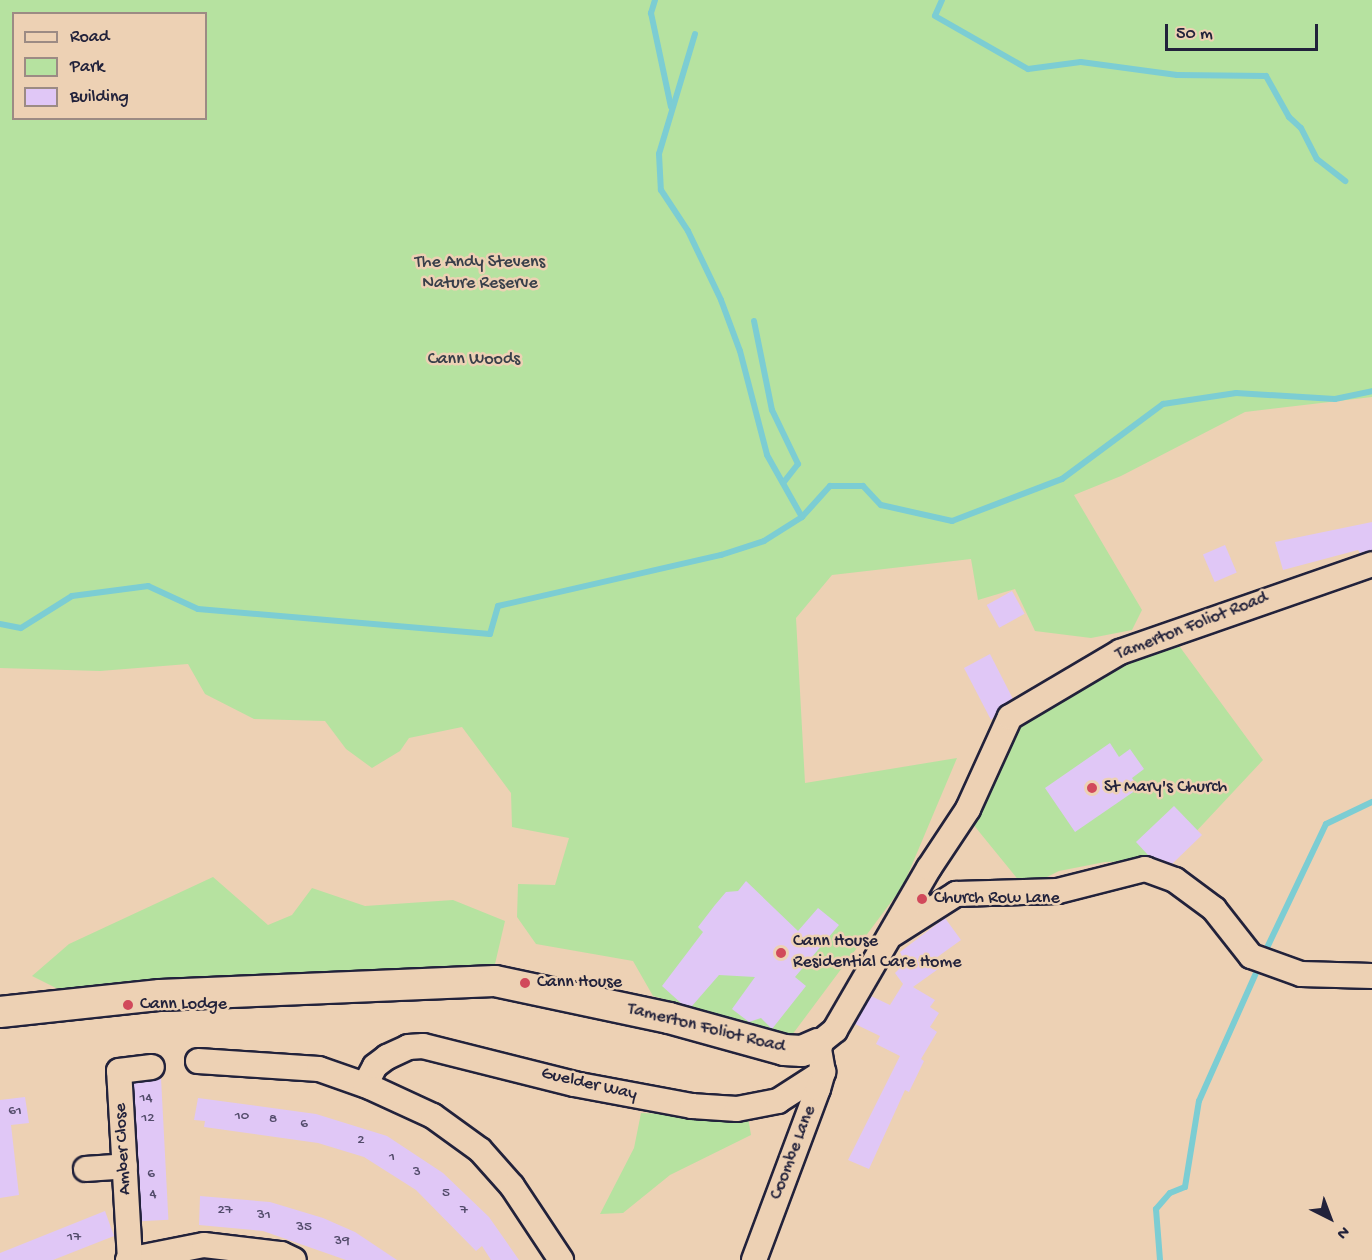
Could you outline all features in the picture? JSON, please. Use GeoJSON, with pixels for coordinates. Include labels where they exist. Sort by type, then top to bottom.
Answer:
{"type":"FeatureCollection","features":[{"type":"Feature","properties":{"kind":"main road","name":"Tamerton Foliot Road"},"geometry":{"type":"LineString","coordinates":[[0,1012],[160,995],[495,981],[669,1018],[784,1050],[802,1051],[820,1058]]}},
{"type":"Feature","properties":{"kind":"street","name":"Tamerton Foliot Road"},"geometry":{"type":"LineString","coordinates":[[820,1058],[888,938],[968,810],[1010,717],[1120,652],[1372,564]]}},
{"type":"Feature","properties":{"kind":"street"},"geometry":{"type":"LineString","coordinates":[[888,938],[956,894],[1058,891],[1144,869],[1175,880],[1214,909],[1262,961],[1301,974],[1372,976]]}},
{"type":"Feature","properties":{"kind":"street","name":"Guelder Way"},"geometry":{"type":"LineString","coordinates":[[365,1085],[375,1066],[387,1057],[408,1047],[423,1046],[574,1084],[692,1106],[737,1110],[778,1101],[820,1058]]}},
{"type":"Feature","properties":{"kind":"street","name":"Coombe Lane"},"geometry":{"type":"LineString","coordinates":[[754,1260],[820,1058]]}},
{"type":"Feature","properties":{"kind":"street"},"geometry":{"type":"LineString","coordinates":[[198,1061],[319,1069],[365,1085],[433,1116],[480,1150],[512,1186],[561,1260]]}},
{"type":"Feature","properties":{"kind":"street","name":"Amber Close"},"geometry":{"type":"LineString","coordinates":[[129,1260],[119,1071],[152,1067]]}},
{"type":"Feature","properties":{"kind":"street"},"geometry":{"type":"LineString","coordinates":[[86,1169],[124,1166]]}},
{"type":"Feature","properties":{"kind":"street"},"geometry":{"type":"LineString","coordinates":[[129,1260],[204,1245],[281,1254],[294,1260]]}},
{"type":"Feature","properties":{"kind":"green space","name":"Cann Woods"},"geometry":{"type":"Polygon","coordinates":[[[0,0],[1372,0],[1372,397],[1245,412],[1121,476],[1074,495],[1142,610],[1132,630],[1091,638],[1035,631],[1015,589],[978,600],[971,559],[832,575],[796,618],[805,783],[957,758],[903,886],[792,1035],[653,996],[633,961],[536,944],[517,917],[518,884],[555,885],[569,838],[512,827],[511,793],[462,727],[409,738],[400,751],[372,768],[346,749],[325,721],[254,719],[205,694],[188,664],[100,671],[0,668],[0,0]]]}},
{"type":"Feature","properties":{"kind":"green space"},"geometry":{"type":"Polygon","coordinates":[[[1177,643],[1263,760],[1162,868],[1141,861],[1105,862],[1059,871],[1025,888],[972,823],[992,786],[1011,735],[1029,717],[1116,663],[1177,643]]]}},
{"type":"Feature","properties":{"kind":"green space"},"geometry":{"type":"Polygon","coordinates":[[[213,877],[268,925],[292,915],[312,888],[365,906],[453,900],[505,921],[492,977],[74,997],[32,976],[69,944],[213,877]]]}},
{"type":"Feature","properties":{"kind":"green space"},"geometry":{"type":"Polygon","coordinates":[[[641,1113],[748,1117],[751,1135],[670,1175],[623,1213],[600,1214],[634,1148],[641,1113]]]}},
{"type":"Feature","properties":{"kind":"building"},"geometry":{"type":"Polygon","coordinates":[[[1372,522],[1372,550],[1360,553],[1358,550],[1283,570],[1275,542],[1372,522]]]}},
{"type":"Feature","properties":{"kind":"building"},"geometry":{"type":"Polygon","coordinates":[[[1225,545],[1237,573],[1215,582],[1203,554],[1225,545]]]}},
{"type":"Feature","properties":{"kind":"building"},"geometry":{"type":"Polygon","coordinates":[[[1012,591],[1025,614],[999,628],[987,605],[1012,591]]]}},
{"type":"Feature","properties":{"kind":"building"},"geometry":{"type":"Polygon","coordinates":[[[990,654],[1013,699],[991,720],[964,668],[990,654]]]}},
{"type":"Feature","properties":{"kind":"building","name":"St Mary's Church"},"geometry":{"type":"Polygon","coordinates":[[[1110,743],[1119,757],[1130,749],[1144,769],[1132,778],[1139,788],[1075,832],[1045,788],[1110,743]]]}},
{"type":"Feature","properties":{"kind":"building"},"geometry":{"type":"Polygon","coordinates":[[[1174,806],[1202,835],[1172,864],[1148,855],[1136,842],[1174,806]]]}},
{"type":"Feature","properties":{"kind":"building","name":"Cann House Residential Care Home"},"geometry":{"type":"Polygon","coordinates":[[[746,881],[798,931],[818,908],[839,925],[795,977],[806,986],[772,1029],[761,1018],[749,1022],[732,1009],[755,977],[719,975],[692,1006],[682,1004],[662,986],[703,932],[698,927],[715,905],[726,892],[738,891],[746,881]]]}},
{"type":"Feature","properties":{"kind":"building"},"geometry":{"type":"Polygon","coordinates":[[[945,918],[961,940],[936,958],[941,967],[913,987],[935,1000],[930,1007],[939,1013],[930,1027],[937,1032],[921,1059],[924,1061],[909,1092],[905,1090],[869,1169],[848,1160],[900,1056],[876,1044],[880,1036],[855,1024],[871,996],[890,1005],[903,984],[895,973],[899,969],[895,964],[903,958],[900,952],[945,918]]]}},
{"type":"Feature","properties":{"kind":"building"},"geometry":{"type":"Polygon","coordinates":[[[161,1078],[168,1220],[140,1221],[133,1079],[161,1078]]]}},
{"type":"Feature","properties":{"kind":"building"},"geometry":{"type":"Polygon","coordinates":[[[25,1097],[29,1123],[11,1125],[19,1195],[0,1198],[0,1100],[25,1097]]]}},
{"type":"Feature","properties":{"kind":"building"},"geometry":{"type":"Polygon","coordinates":[[[198,1098],[316,1114],[387,1136],[443,1173],[489,1217],[519,1260],[491,1260],[482,1246],[476,1251],[416,1190],[364,1157],[318,1143],[204,1127],[205,1121],[194,1120],[198,1098]]]}},
{"type":"Feature","properties":{"kind":"building"},"geometry":{"type":"Polygon","coordinates":[[[200,1196],[270,1202],[323,1218],[355,1232],[397,1260],[346,1260],[263,1231],[199,1225],[200,1196]]]}},
{"type":"Feature","properties":{"kind":"building"},"geometry":{"type":"Polygon","coordinates":[[[105,1211],[114,1236],[53,1260],[0,1260],[0,1253],[105,1211]]]}},
{"type":"Feature","properties":{"kind":"waterway"},"geometry":{"type":"LineString","coordinates":[[655,0],[651,13],[671,107]]}},
{"type":"Feature","properties":{"kind":"waterway"},"geometry":{"type":"LineString","coordinates":[[942,0],[935,16],[1028,69],[1081,62],[1177,75],[1266,76],[1289,117],[1301,128],[1317,159],[1345,181]]}},
{"type":"Feature","properties":{"kind":"waterway"},"geometry":{"type":"LineString","coordinates":[[695,34],[659,154],[661,190],[688,231],[721,300],[740,351],[767,455],[802,517]]}},
{"type":"Feature","properties":{"kind":"waterway"},"geometry":{"type":"LineString","coordinates":[[754,321],[772,410],[798,464],[783,483]]}},
{"type":"Feature","properties":{"kind":"waterway"},"geometry":{"type":"LineString","coordinates":[[0,624],[21,628],[72,596],[148,586],[198,609],[490,634],[498,606],[721,555],[764,541],[802,517],[830,486],[863,486],[881,505],[952,521],[1062,479],[1163,404],[1236,393],[1335,399],[1372,391]]}},
{"type":"Feature","properties":{"kind":"waterway"},"geometry":{"type":"LineString","coordinates":[[1264,954],[1326,824],[1372,802]]}},
{"type":"Feature","properties":{"kind":"waterway"},"geometry":{"type":"LineString","coordinates":[[1160,1260],[1156,1209],[1170,1193],[1185,1187],[1199,1101],[1260,964]]}},
{"type":"Feature","properties":{"kind":"place","name":"St Mary's Church"},"geometry":{"type":"Point","coordinates":[1092,788]}},
{"type":"Feature","properties":{"kind":"place","name":"Church Row Lane"},"geometry":{"type":"Point","coordinates":[922,899]}},
{"type":"Feature","properties":{"kind":"place","name":"Cann House Residential Care Home"},"geometry":{"type":"Point","coordinates":[781,953]}},
{"type":"Feature","properties":{"kind":"place","name":"Cann House"},"geometry":{"type":"Point","coordinates":[525,983]}},
{"type":"Feature","properties":{"kind":"place","name":"Cann Lodge"},"geometry":{"type":"Point","coordinates":[128,1005]}},
{"type":"Feature","properties":{"kind":"park label","name":"The Andy Stevens Nature Reserve"},"geometry":{"type":"Point","coordinates":[480,274]}}]}
